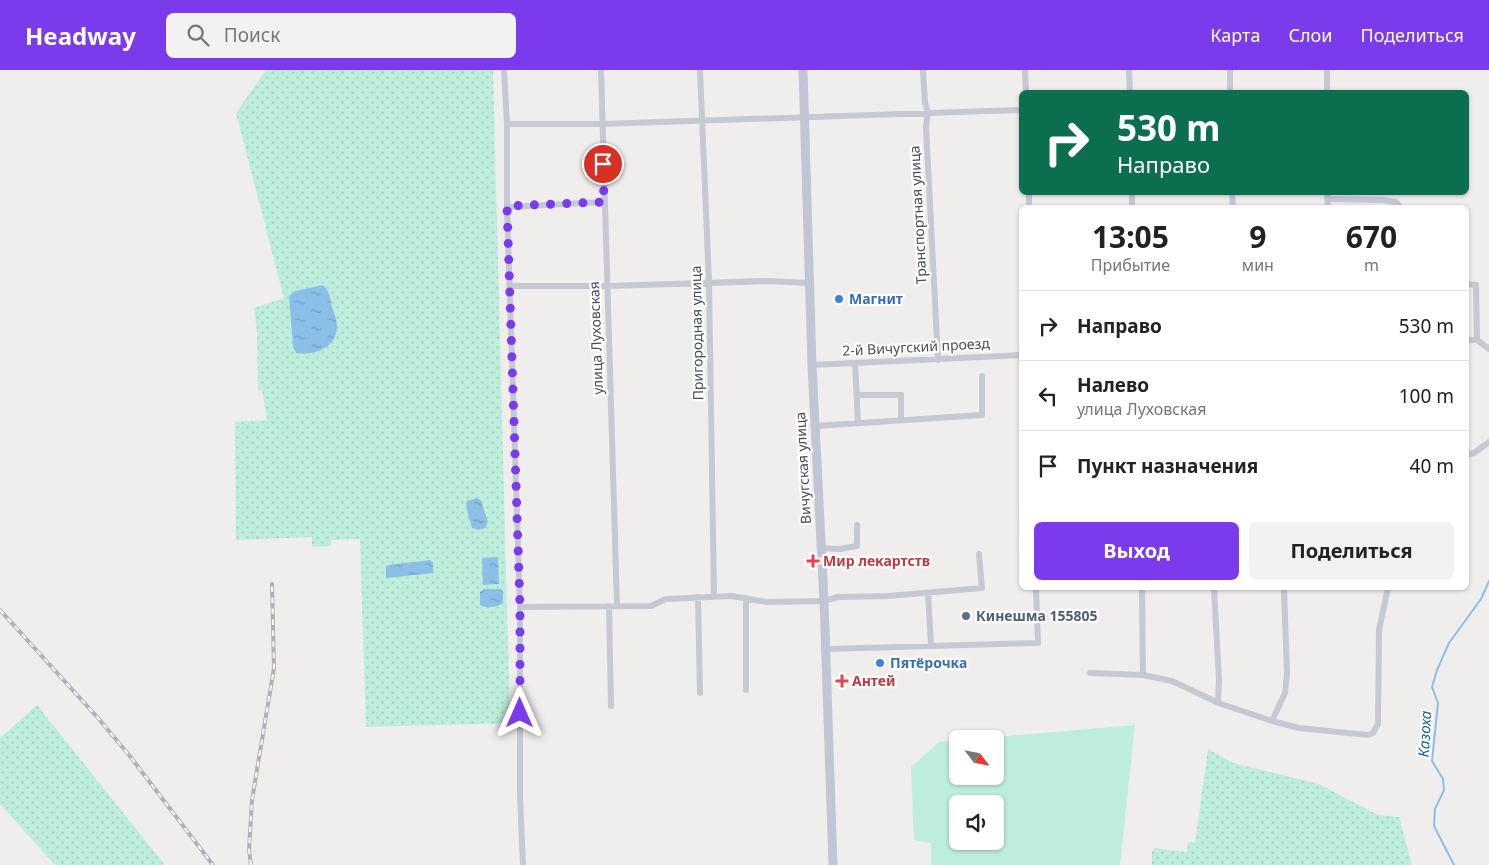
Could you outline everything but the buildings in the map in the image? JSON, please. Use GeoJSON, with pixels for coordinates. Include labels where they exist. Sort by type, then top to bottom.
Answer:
{"type":"FeatureCollection","features":[{"type":"Feature","properties":{"kind":"main road","name":"Вичугская улица"},"geometry":{"type":"LineString","coordinates":[[803,70],[812,365],[824,601],[833,865]]}},
{"type":"Feature","properties":{"kind":"street"},"geometry":{"type":"LineString","coordinates":[[504,70],[520,607],[520,797],[523,865]]}},
{"type":"Feature","properties":{"kind":"street","name":"улица Луховская"},"geometry":{"type":"LineString","coordinates":[[600,70],[617,606]]}},
{"type":"Feature","properties":{"kind":"street","name":"Пригородная улица"},"geometry":{"type":"LineString","coordinates":[[700,70],[709,283],[714,596]]}},
{"type":"Feature","properties":{"kind":"street","name":"Транспортная улица"},"geometry":{"type":"LineString","coordinates":[[923,70],[925,103],[928,112],[926,127],[938,360]]}},
{"type":"Feature","properties":{"kind":"street"},"geometry":{"type":"LineString","coordinates":[[1025,70],[1026,90]]}},
{"type":"Feature","properties":{"kind":"street"},"geometry":{"type":"LineString","coordinates":[[1129,70],[1130,90]]}},
{"type":"Feature","properties":{"kind":"street"},"geometry":{"type":"LineString","coordinates":[[1230,70],[1230,90]]}},
{"type":"Feature","properties":{"kind":"street"},"geometry":{"type":"LineString","coordinates":[[1327,70],[1327,90]]}},
{"type":"Feature","properties":{"kind":"street"},"geometry":{"type":"LineString","coordinates":[[507,124],[602,124],[1019,110]]}},
{"type":"Feature","properties":{"kind":"street"},"geometry":{"type":"LineString","coordinates":[[1327,196],[1383,200],[1396,202],[1399,205]]}},
{"type":"Feature","properties":{"kind":"street"},"geometry":{"type":"LineString","coordinates":[[507,206],[604,202]]}},
{"type":"Feature","properties":{"kind":"street"},"geometry":{"type":"LineString","coordinates":[[510,286],[607,286],[768,281],[810,283]]}},
{"type":"Feature","properties":{"kind":"street"},"geometry":{"type":"LineString","coordinates":[[1469,284],[1476,285],[1477,340]]}},
{"type":"Feature","properties":{"kind":"street"},"geometry":{"type":"LineString","coordinates":[[1469,340],[1477,340],[1489,349]]}},
{"type":"Feature","properties":{"kind":"street","name":"2-й Вичугский проезд"},"geometry":{"type":"LineString","coordinates":[[812,365],[1019,355]]}},
{"type":"Feature","properties":{"kind":"street"},"geometry":{"type":"LineString","coordinates":[[856,363],[858,423]]}},
{"type":"Feature","properties":{"kind":"street"},"geometry":{"type":"LineString","coordinates":[[815,426],[982,414],[982,376]]}},
{"type":"Feature","properties":{"kind":"street"},"geometry":{"type":"LineString","coordinates":[[857,395],[900,394],[901,420]]}},
{"type":"Feature","properties":{"kind":"street"},"geometry":{"type":"LineString","coordinates":[[1469,454],[1474,453],[1489,442]]}},
{"type":"Feature","properties":{"kind":"street"},"geometry":{"type":"LineString","coordinates":[[821,548],[840,549],[857,546],[857,525]]}},
{"type":"Feature","properties":{"kind":"street"},"geometry":{"type":"LineString","coordinates":[[520,607],[651,606],[666,599],[714,596],[730,596],[767,602],[824,601],[838,598],[928,594],[982,588],[979,554]]}},
{"type":"Feature","properties":{"kind":"street"},"geometry":{"type":"LineString","coordinates":[[826,649],[1038,643],[1036,590]]}},
{"type":"Feature","properties":{"kind":"street"},"geometry":{"type":"LineString","coordinates":[[1142,590],[1143,675]]}},
{"type":"Feature","properties":{"kind":"street"},"geometry":{"type":"LineString","coordinates":[[1214,590],[1219,680],[1218,702]]}},
{"type":"Feature","properties":{"kind":"street"},"geometry":{"type":"LineString","coordinates":[[1272,721],[1285,693],[1287,674],[1284,590]]}},
{"type":"Feature","properties":{"kind":"street"},"geometry":{"type":"LineString","coordinates":[[1090,673],[1143,675],[1178,683],[1218,702],[1272,721],[1299,728],[1368,735],[1373,733],[1378,724],[1379,630],[1388,590]]}},
{"type":"Feature","properties":{"kind":"street"},"geometry":{"type":"LineString","coordinates":[[928,594],[931,646]]}},
{"type":"Feature","properties":{"kind":"street"},"geometry":{"type":"LineString","coordinates":[[698,597],[700,693]]}},
{"type":"Feature","properties":{"kind":"street"},"geometry":{"type":"LineString","coordinates":[[746,598],[746,690]]}},
{"type":"Feature","properties":{"kind":"street"},"geometry":{"type":"LineString","coordinates":[[609,606],[611,706]]}},
{"type":"Feature","properties":{"kind":"green space"},"geometry":{"type":"Polygon","coordinates":[[[266,70],[493,70],[510,723],[366,727],[360,539],[331,540],[331,546],[312,547],[312,537],[236,540],[235,422],[267,420],[262,390],[258,390],[257,333],[254,308],[284,298],[236,113],[266,70]]]}},
{"type":"Feature","properties":{"kind":"green space"},"geometry":{"type":"Polygon","coordinates":[[[37,705],[165,865],[55,865],[0,804],[0,738],[37,705]]]}},
{"type":"Feature","properties":{"kind":"green space"},"geometry":{"type":"Polygon","coordinates":[[[1135,725],[1120,865],[931,865],[931,843],[914,840],[911,767],[939,742],[949,741],[949,785],[1004,785],[1004,736],[1135,725]]]}},
{"type":"Feature","properties":{"kind":"green space"},"geometry":{"type":"Polygon","coordinates":[[[1208,749],[1233,763],[1319,784],[1378,815],[1399,817],[1412,865],[1152,865],[1152,852],[1154,848],[1187,852],[1188,842],[1195,843],[1208,749]]]}},
{"type":"Feature","properties":{"kind":"water"},"geometry":{"type":"Polygon","coordinates":[[[323,285],[328,292],[336,319],[336,334],[329,345],[317,352],[296,353],[293,347],[289,296],[295,291],[323,285]]]}},
{"type":"Feature","properties":{"kind":"water"},"geometry":{"type":"Polygon","coordinates":[[[478,498],[481,501],[488,522],[485,528],[478,530],[472,528],[466,507],[467,501],[478,498]]]}},
{"type":"Feature","properties":{"kind":"water"},"geometry":{"type":"Polygon","coordinates":[[[498,557],[499,584],[483,585],[482,558],[498,557]]]}},
{"type":"Feature","properties":{"kind":"water"},"geometry":{"type":"Polygon","coordinates":[[[430,560],[433,563],[433,573],[386,578],[386,566],[430,560]]]}},
{"type":"Feature","properties":{"kind":"water"},"geometry":{"type":"Polygon","coordinates":[[[484,589],[501,589],[503,591],[503,603],[492,607],[480,605],[480,592],[484,589]]]}},
{"type":"Feature","properties":{"kind":"waterway","name":"Казоха"},"geometry":{"type":"LineString","coordinates":[[1454,865],[1434,826],[1435,809],[1444,790],[1443,779],[1432,761],[1438,703],[1432,687],[1449,643],[1481,599],[1489,581]]}},
{"type":"Feature","properties":{"kind":"railway"},"geometry":{"type":"LineString","coordinates":[[251,865],[249,850],[252,800],[274,668],[272,584]]}},
{"type":"Feature","properties":{"kind":"railway"},"geometry":{"type":"LineString","coordinates":[[0,610],[129,755],[213,865]]}},
{"type":"Feature","properties":{"kind":"place","name":"Магнит"},"geometry":{"type":"Point","coordinates":[839,299]}},
{"type":"Feature","properties":{"kind":"place","name":"Мир лекартств"},"geometry":{"type":"Point","coordinates":[813,561]}},
{"type":"Feature","properties":{"kind":"place","name":"Кинешма 155805"},"geometry":{"type":"Point","coordinates":[966,616]}},
{"type":"Feature","properties":{"kind":"place","name":"Пятёрочка"},"geometry":{"type":"Point","coordinates":[880,663]}},
{"type":"Feature","properties":{"kind":"place","name":"Антей"},"geometry":{"type":"Point","coordinates":[842,681]}},
{"type":"Feature","properties":{"kind":"route"},"geometry":{"type":"LineString","coordinates":[[520,713],[520,607],[507,206],[604,202],[603,164]]}}]}
